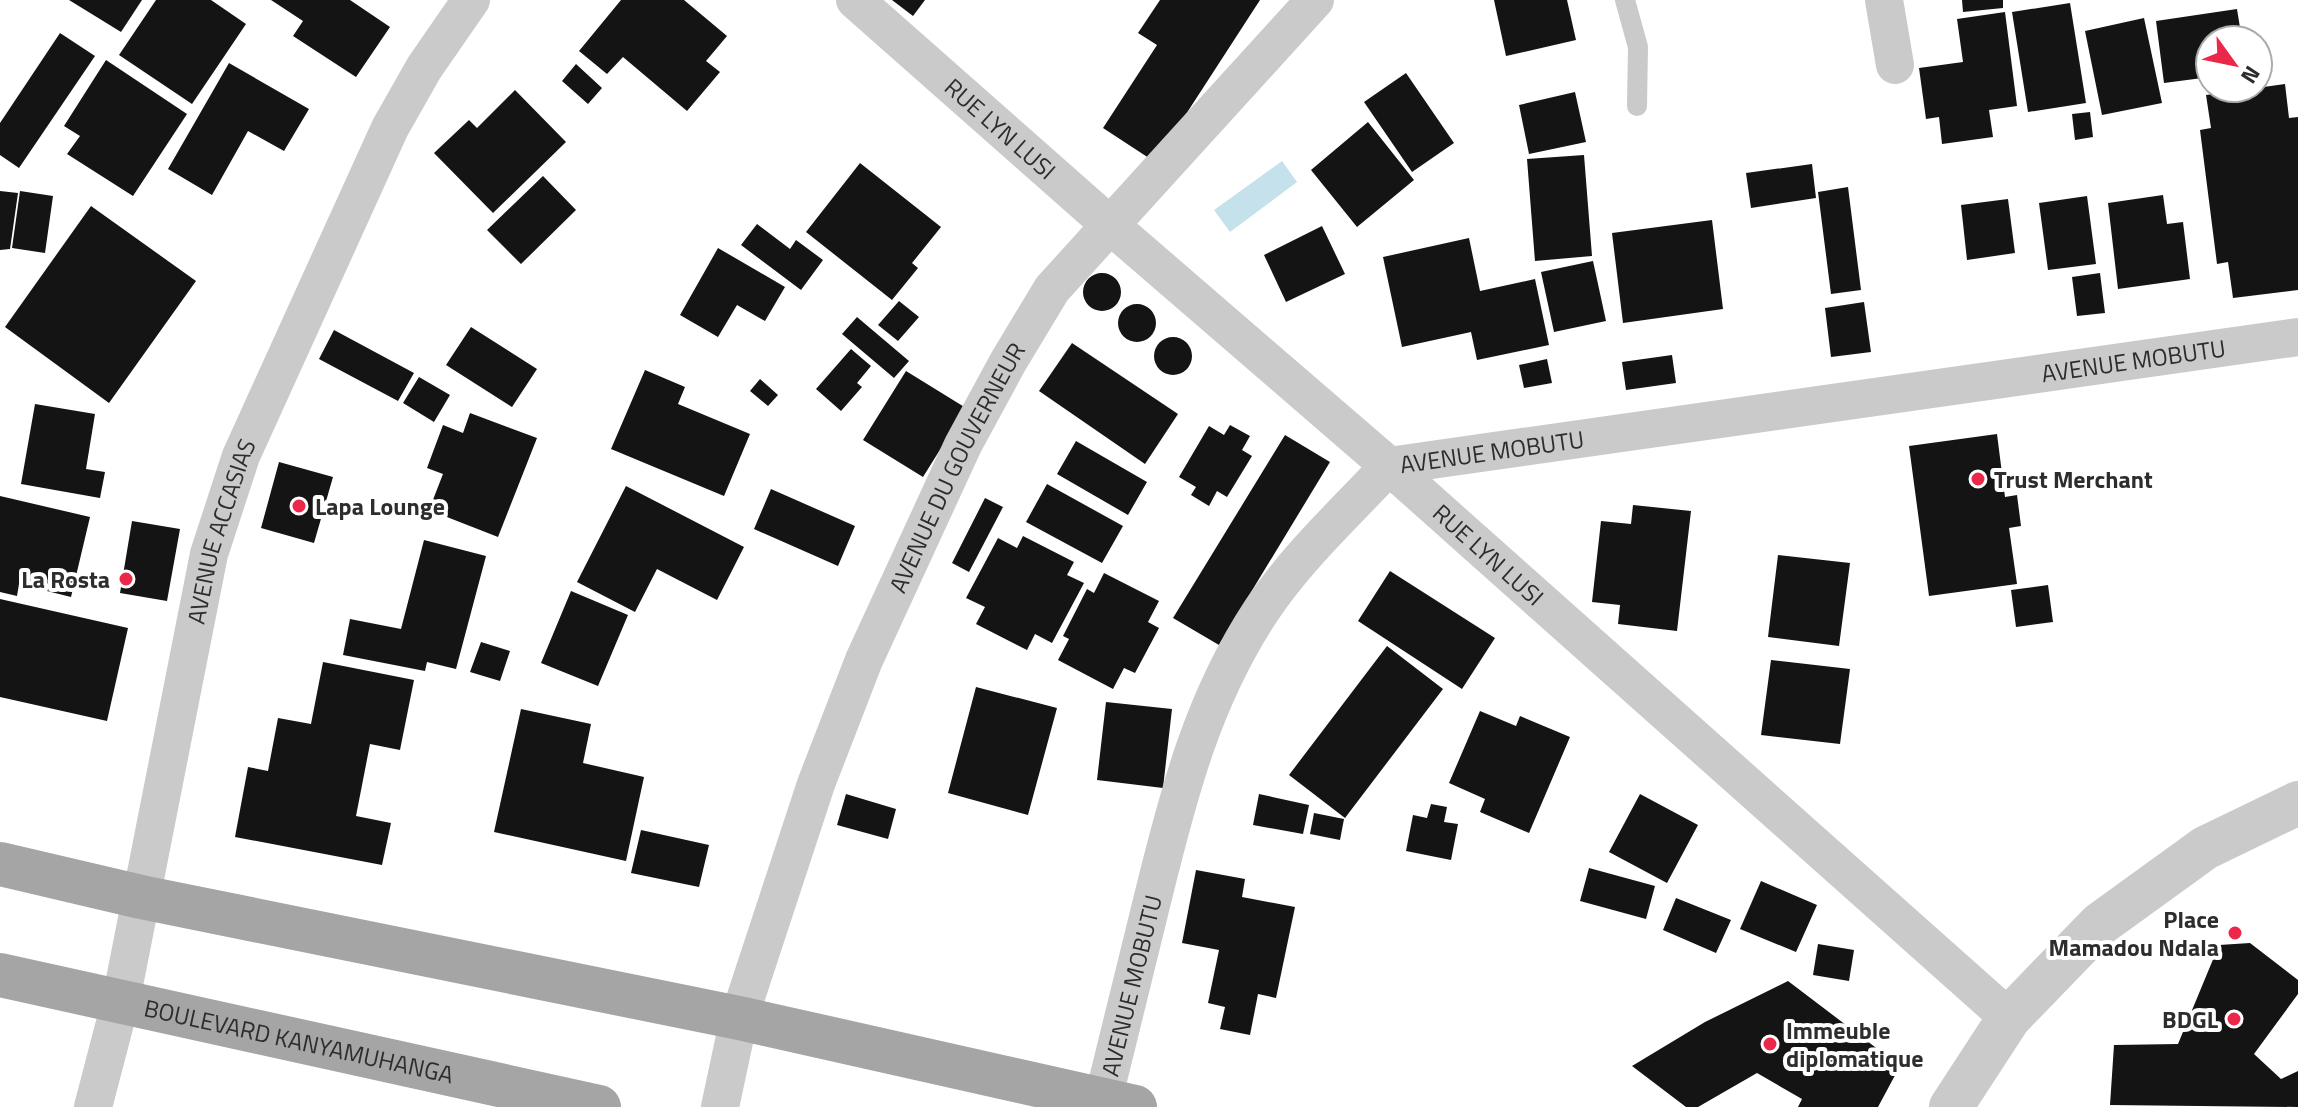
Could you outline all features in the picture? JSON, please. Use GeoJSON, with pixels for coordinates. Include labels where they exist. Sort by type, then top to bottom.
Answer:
{"type":"FeatureCollection","features":[{"type":"Feature","properties":{"kind":"main road"},"geometry":{"type":"LineString","coordinates":[[0,864],[141,897],[739,1018],[1119,1103]]}},
{"type":"Feature","properties":{"kind":"main road","name":"BOULEVARD KANYAMUHANGA"},"geometry":{"type":"LineString","coordinates":[[0,975],[599,1107]]}},
{"type":"Feature","properties":{"kind":"street","name":"AVENUE ACCASIAS"},"geometry":{"type":"LineString","coordinates":[[93,1107],[121,1000],[209,554],[241,456],[390,128],[424,68],[471,0]]}},
{"type":"Feature","properties":{"kind":"street","name":"RUE LYN LUSI"},"geometry":{"type":"LineString","coordinates":[[855,0],[1389,466],[2009,1018]]}},
{"type":"Feature","properties":{"kind":"street","name":"AVENUE DU GOUVERNEUR"},"geometry":{"type":"LineString","coordinates":[[720,1107],[739,1018],[816,784],[864,660],[963,445],[1052,289],[1315,0]]}},
{"type":"Feature","properties":{"kind":"street"},"geometry":{"type":"LineString","coordinates":[[1884,0],[1895,65]]}},
{"type":"Feature","properties":{"kind":"street","name":"AVENUE MOBUTU"},"geometry":{"type":"LineString","coordinates":[[1119,1103],[1181,784],[1204,717],[1261,612],[1293,568],[1389,466],[2298,337]]}},
{"type":"Feature","properties":{"kind":"street"},"geometry":{"type":"LineString","coordinates":[[1951,1107],[2009,1018],[2100,924],[2205,848],[2298,803]]}},
{"type":"Feature","properties":{"kind":"lane"},"geometry":{"type":"LineString","coordinates":[[1625,0],[1638,47],[1637,106]]}},
{"type":"Feature","properties":{"kind":"water"},"geometry":{"type":"Polygon","coordinates":[[[1282,161],[1297,182],[1230,232],[1214,210],[1282,161]]]}},
{"type":"Feature","properties":{"kind":"building"},"geometry":{"type":"Polygon","coordinates":[[[69,0],[142,0],[121,32],[69,0]]]}},
{"type":"Feature","properties":{"kind":"building"},"geometry":{"type":"Polygon","coordinates":[[[156,0],[211,0],[246,24],[192,104],[119,55],[156,0]]]}},
{"type":"Feature","properties":{"kind":"building"},"geometry":{"type":"Polygon","coordinates":[[[271,0],[350,0],[390,27],[356,77],[293,36],[303,21],[271,0]]]}},
{"type":"Feature","properties":{"kind":"building"},"geometry":{"type":"Polygon","coordinates":[[[621,0],[684,0],[727,36],[706,61],[720,72],[687,111],[623,57],[607,74],[579,51],[621,0]]]}},
{"type":"Feature","properties":{"kind":"building"},"geometry":{"type":"Polygon","coordinates":[[[892,0],[925,0],[913,16],[892,0]]]}},
{"type":"Feature","properties":{"kind":"building"},"geometry":{"type":"Polygon","coordinates":[[[1160,0],[1260,0],[1155,162],[1103,128],[1157,45],[1138,33],[1160,0]]]}},
{"type":"Feature","properties":{"kind":"building"},"geometry":{"type":"Polygon","coordinates":[[[1494,0],[1567,0],[1576,40],[1506,56],[1494,0]]]}},
{"type":"Feature","properties":{"kind":"building"},"geometry":{"type":"Polygon","coordinates":[[[1962,0],[2003,0],[2003,8],[1963,12],[1962,0]]]}},
{"type":"Feature","properties":{"kind":"building"},"geometry":{"type":"Polygon","coordinates":[[[2070,3],[2086,103],[2028,112],[2012,12],[2070,3]]]}},
{"type":"Feature","properties":{"kind":"building"},"geometry":{"type":"Polygon","coordinates":[[[2237,9],[2239,24],[2194,24],[2194,79],[2164,83],[2156,21],[2237,9]]]}},
{"type":"Feature","properties":{"kind":"building"},"geometry":{"type":"Polygon","coordinates":[[[2005,12],[2017,106],[1989,110],[1993,137],[1942,144],[1939,117],[1926,119],[1919,68],[1963,62],[1957,19],[2005,12]]]}},
{"type":"Feature","properties":{"kind":"building"},"geometry":{"type":"Polygon","coordinates":[[[2144,18],[2162,103],[2102,115],[2085,31],[2144,18]]]}},
{"type":"Feature","properties":{"kind":"building"},"geometry":{"type":"Polygon","coordinates":[[[60,33],[95,56],[19,168],[0,155],[0,123],[60,33]]]}},
{"type":"Feature","properties":{"kind":"building"},"geometry":{"type":"Polygon","coordinates":[[[106,60],[187,114],[133,196],[67,154],[80,136],[64,126],[106,60]]]}},
{"type":"Feature","properties":{"kind":"building"},"geometry":{"type":"Polygon","coordinates":[[[229,63],[309,109],[284,151],[248,131],[212,195],[168,169],[229,63]]]}},
{"type":"Feature","properties":{"kind":"building"},"geometry":{"type":"Polygon","coordinates":[[[576,64],[602,88],[588,104],[562,81],[576,64]]]}},
{"type":"Feature","properties":{"kind":"building"},"geometry":{"type":"Polygon","coordinates":[[[1406,73],[1454,143],[1412,172],[1364,102],[1406,73]]]}},
{"type":"Feature","properties":{"kind":"building"},"geometry":{"type":"Polygon","coordinates":[[[2285,84],[2289,118],[2298,117],[2298,290],[2233,298],[2228,262],[2217,264],[2200,130],[2211,128],[2207,104],[2274,104],[2274,86],[2285,84]]]}},
{"type":"Feature","properties":{"kind":"building"},"geometry":{"type":"Polygon","coordinates":[[[515,90],[566,142],[493,213],[434,153],[469,120],[477,128],[515,90]]]}},
{"type":"Feature","properties":{"kind":"building"},"geometry":{"type":"Polygon","coordinates":[[[1575,92],[1586,142],[1529,154],[1519,105],[1575,92]]]}},
{"type":"Feature","properties":{"kind":"building"},"geometry":{"type":"Polygon","coordinates":[[[2090,112],[2093,137],[2075,140],[2072,114],[2090,112]]]}},
{"type":"Feature","properties":{"kind":"building"},"geometry":{"type":"Polygon","coordinates":[[[1368,122],[1414,180],[1357,227],[1311,170],[1368,122]]]}},
{"type":"Feature","properties":{"kind":"building"},"geometry":{"type":"Polygon","coordinates":[[[1584,155],[1592,256],[1535,261],[1527,159],[1584,155]]]}},
{"type":"Feature","properties":{"kind":"building"},"geometry":{"type":"Polygon","coordinates":[[[860,163],[941,227],[912,263],[918,268],[892,300],[806,232],[860,163]]]}},
{"type":"Feature","properties":{"kind":"building"},"geometry":{"type":"Polygon","coordinates":[[[1812,164],[1816,198],[1751,208],[1746,173],[1812,164]]]}},
{"type":"Feature","properties":{"kind":"building"},"geometry":{"type":"Polygon","coordinates":[[[543,176],[576,210],[521,264],[487,230],[543,176]]]}},
{"type":"Feature","properties":{"kind":"building"},"geometry":{"type":"Polygon","coordinates":[[[1848,187],[1861,290],[1831,294],[1818,192],[1848,187]]]}},
{"type":"Feature","properties":{"kind":"building"},"geometry":{"type":"Polygon","coordinates":[[[0,191],[18,193],[10,249],[0,250],[0,191]]]}},
{"type":"Feature","properties":{"kind":"building"},"geometry":{"type":"Polygon","coordinates":[[[20,191],[53,196],[45,253],[12,248],[20,191]]]}},
{"type":"Feature","properties":{"kind":"building"},"geometry":{"type":"Polygon","coordinates":[[[2163,195],[2167,224],[2183,222],[2190,279],[2118,289],[2108,203],[2163,195]]]}},
{"type":"Feature","properties":{"kind":"building"},"geometry":{"type":"Polygon","coordinates":[[[2087,196],[2096,264],[2048,270],[2039,203],[2087,196]]]}},
{"type":"Feature","properties":{"kind":"building"},"geometry":{"type":"Polygon","coordinates":[[[2008,199],[2015,253],[1967,260],[1961,205],[2008,199]]]}},
{"type":"Feature","properties":{"kind":"building"},"geometry":{"type":"Polygon","coordinates":[[[91,206],[196,281],[109,403],[5,327],[91,206]]]}},
{"type":"Feature","properties":{"kind":"building"},"geometry":{"type":"Polygon","coordinates":[[[1712,220],[1723,309],[1623,323],[1612,233],[1712,220]]]}},
{"type":"Feature","properties":{"kind":"building"},"geometry":{"type":"Polygon","coordinates":[[[757,224],[790,249],[796,240],[823,260],[801,290],[741,245],[757,224]]]}},
{"type":"Feature","properties":{"kind":"building"},"geometry":{"type":"Polygon","coordinates":[[[1322,226],[1345,274],[1286,302],[1264,255],[1322,226]]]}},
{"type":"Feature","properties":{"kind":"building"},"geometry":{"type":"Polygon","coordinates":[[[1469,238],[1480,291],[1535,279],[1549,345],[1477,360],[1471,332],[1402,347],[1383,257],[1469,238]]]}},
{"type":"Feature","properties":{"kind":"building"},"geometry":{"type":"Polygon","coordinates":[[[718,248],[785,287],[765,321],[737,305],[718,337],[680,315],[718,248]]]}},
{"type":"Feature","properties":{"kind":"building"},"geometry":{"type":"Polygon","coordinates":[[[1593,261],[1606,321],[1554,332],[1541,272],[1593,261]]]}},
{"type":"Feature","properties":{"kind":"building"},"geometry":{"type":"Polygon","coordinates":[[[1102,273],[1115,279],[1121,292],[1115,305],[1102,311],[1089,305],[1083,292],[1089,279],[1102,273]]]}},
{"type":"Feature","properties":{"kind":"building"},"geometry":{"type":"Polygon","coordinates":[[[2100,273],[2105,313],[2077,316],[2072,277],[2100,273]]]}},
{"type":"Feature","properties":{"kind":"building"},"geometry":{"type":"Polygon","coordinates":[[[899,301],[919,317],[898,341],[878,325],[899,301]]]}},
{"type":"Feature","properties":{"kind":"building"},"geometry":{"type":"Polygon","coordinates":[[[1864,302],[1871,352],[1831,357],[1825,308],[1864,302]]]}},
{"type":"Feature","properties":{"kind":"building"},"geometry":{"type":"Polygon","coordinates":[[[1137,304],[1151,309],[1156,323],[1151,337],[1137,342],[1123,337],[1118,323],[1123,309],[1137,304]]]}},
{"type":"Feature","properties":{"kind":"building"},"geometry":{"type":"Polygon","coordinates":[[[857,317],[909,361],[894,378],[842,334],[857,317]]]}},
{"type":"Feature","properties":{"kind":"building"},"geometry":{"type":"Polygon","coordinates":[[[471,327],[537,369],[512,407],[446,365],[471,327]]]}},
{"type":"Feature","properties":{"kind":"building"},"geometry":{"type":"Polygon","coordinates":[[[334,330],[414,373],[398,401],[319,359],[334,330]]]}},
{"type":"Feature","properties":{"kind":"building"},"geometry":{"type":"Polygon","coordinates":[[[1173,337],[1186,343],[1192,356],[1186,369],[1173,375],[1160,369],[1154,356],[1160,343],[1173,337]]]}},
{"type":"Feature","properties":{"kind":"building"},"geometry":{"type":"Polygon","coordinates":[[[1072,343],[1178,414],[1145,464],[1039,391],[1072,343]]]}},
{"type":"Feature","properties":{"kind":"building"},"geometry":{"type":"Polygon","coordinates":[[[851,349],[871,366],[857,383],[862,387],[841,411],[816,389],[851,349]]]}},
{"type":"Feature","properties":{"kind":"building"},"geometry":{"type":"Polygon","coordinates":[[[1672,355],[1676,383],[1626,390],[1622,362],[1672,355]]]}},
{"type":"Feature","properties":{"kind":"building"},"geometry":{"type":"Polygon","coordinates":[[[1547,359],[1552,383],[1524,388],[1519,365],[1547,359]]]}},
{"type":"Feature","properties":{"kind":"building"},"geometry":{"type":"Polygon","coordinates":[[[645,370],[685,387],[678,404],[750,434],[724,496],[611,449],[645,370]]]}},
{"type":"Feature","properties":{"kind":"building"},"geometry":{"type":"Polygon","coordinates":[[[906,371],[966,408],[923,477],[863,440],[906,371]]]}},
{"type":"Feature","properties":{"kind":"building"},"geometry":{"type":"Polygon","coordinates":[[[419,377],[450,395],[434,422],[403,403],[419,377]]]}},
{"type":"Feature","properties":{"kind":"building"},"geometry":{"type":"Polygon","coordinates":[[[760,379],[778,395],[768,406],[750,391],[760,379]]]}},
{"type":"Feature","properties":{"kind":"building"},"geometry":{"type":"Polygon","coordinates":[[[35,404],[95,414],[86,469],[105,472],[100,498],[21,484],[35,404]]]}},
{"type":"Feature","properties":{"kind":"building"},"geometry":{"type":"Polygon","coordinates":[[[470,413],[537,438],[498,537],[429,510],[443,474],[427,468],[443,425],[463,433],[470,413]]]}},
{"type":"Feature","properties":{"kind":"building"},"geometry":{"type":"Polygon","coordinates":[[[1230,425],[1250,436],[1242,450],[1252,456],[1227,497],[1217,491],[1209,506],[1191,495],[1196,487],[1179,477],[1209,426],[1224,435],[1230,425]]]}},
{"type":"Feature","properties":{"kind":"building"},"geometry":{"type":"Polygon","coordinates":[[[1997,434],[2005,497],[2017,495],[2021,526],[2009,528],[2017,584],[1929,596],[1909,446],[1997,434]]]}},
{"type":"Feature","properties":{"kind":"building"},"geometry":{"type":"Polygon","coordinates":[[[1285,435],[1330,462],[1219,645],[1173,618],[1285,435]]]}},
{"type":"Feature","properties":{"kind":"building"},"geometry":{"type":"Polygon","coordinates":[[[1076,441],[1147,482],[1128,515],[1057,474],[1076,441]]]}},
{"type":"Feature","properties":{"kind":"building"},"geometry":{"type":"Polygon","coordinates":[[[279,462],[333,477],[314,543],[261,528],[279,462]]]}},
{"type":"Feature","properties":{"kind":"building"},"geometry":{"type":"Polygon","coordinates":[[[1047,484],[1123,526],[1102,563],[1026,522],[1047,484]]]}},
{"type":"Feature","properties":{"kind":"building"},"geometry":{"type":"Polygon","coordinates":[[[626,486],[744,547],[717,600],[657,569],[635,612],[577,582],[626,486]]]}},
{"type":"Feature","properties":{"kind":"building"},"geometry":{"type":"Polygon","coordinates":[[[771,489],[855,526],[838,566],[754,529],[771,489]]]}},
{"type":"Feature","properties":{"kind":"building"},"geometry":{"type":"Polygon","coordinates":[[[0,496],[90,517],[71,597],[19,584],[17,596],[0,592],[0,496]]]}},
{"type":"Feature","properties":{"kind":"building"},"geometry":{"type":"Polygon","coordinates":[[[985,498],[1003,507],[969,572],[952,563],[985,498]]]}},
{"type":"Feature","properties":{"kind":"building"},"geometry":{"type":"Polygon","coordinates":[[[1633,505],[1691,511],[1677,631],[1618,624],[1620,605],[1592,602],[1601,521],[1631,524],[1633,505]]]}},
{"type":"Feature","properties":{"kind":"building"},"geometry":{"type":"Polygon","coordinates":[[[132,521],[180,529],[167,601],[120,593],[132,521]]]}},
{"type":"Feature","properties":{"kind":"building"},"geometry":{"type":"Polygon","coordinates":[[[1023,536],[1074,562],[1067,575],[1084,583],[1052,643],[1035,634],[1027,650],[976,624],[985,607],[966,598],[998,538],[1017,548],[1023,536]]]}},
{"type":"Feature","properties":{"kind":"building"},"geometry":{"type":"Polygon","coordinates":[[[424,540],[486,556],[456,669],[427,662],[425,671],[343,655],[350,619],[401,629],[424,540]]]}},
{"type":"Feature","properties":{"kind":"building"},"geometry":{"type":"Polygon","coordinates":[[[1778,555],[1850,563],[1839,646],[1768,637],[1778,555]]]}},
{"type":"Feature","properties":{"kind":"building"},"geometry":{"type":"Polygon","coordinates":[[[1390,571],[1495,638],[1462,689],[1358,621],[1390,571]]]}},
{"type":"Feature","properties":{"kind":"building"},"geometry":{"type":"Polygon","coordinates":[[[1104,573],[1159,601],[1148,622],[1159,628],[1135,673],[1124,668],[1113,689],[1058,660],[1069,639],[1063,636],[1087,589],[1094,593],[1104,573]]]}},
{"type":"Feature","properties":{"kind":"building"},"geometry":{"type":"Polygon","coordinates":[[[2048,585],[2053,622],[2016,627],[2011,590],[2048,585]]]}},
{"type":"Feature","properties":{"kind":"building"},"geometry":{"type":"Polygon","coordinates":[[[571,591],[628,615],[598,686],[541,663],[571,591]]]}},
{"type":"Feature","properties":{"kind":"building"},"geometry":{"type":"Polygon","coordinates":[[[0,599],[128,628],[107,721],[0,697],[0,599]]]}},
{"type":"Feature","properties":{"kind":"building"},"geometry":{"type":"Polygon","coordinates":[[[481,642],[510,651],[500,681],[470,672],[481,642]]]}},
{"type":"Feature","properties":{"kind":"building"},"geometry":{"type":"Polygon","coordinates":[[[1387,646],[1443,689],[1345,818],[1289,775],[1387,646]]]}},
{"type":"Feature","properties":{"kind":"building"},"geometry":{"type":"Polygon","coordinates":[[[1771,660],[1850,669],[1840,744],[1761,735],[1771,660]]]}},
{"type":"Feature","properties":{"kind":"building"},"geometry":{"type":"Polygon","coordinates":[[[323,662],[414,680],[400,750],[370,744],[356,816],[391,823],[382,865],[235,837],[248,767],[268,771],[278,718],[311,724],[323,662]]]}},
{"type":"Feature","properties":{"kind":"building"},"geometry":{"type":"Polygon","coordinates":[[[976,687],[1057,708],[1028,815],[948,793],[976,687]]]}},
{"type":"Feature","properties":{"kind":"building"},"geometry":{"type":"Polygon","coordinates":[[[1106,702],[1172,709],[1163,788],[1097,780],[1106,702]]]}},
{"type":"Feature","properties":{"kind":"building"},"geometry":{"type":"Polygon","coordinates":[[[521,709],[591,724],[583,763],[644,777],[626,861],[494,832],[521,709]]]}},
{"type":"Feature","properties":{"kind":"building"},"geometry":{"type":"Polygon","coordinates":[[[1480,711],[1516,726],[1520,716],[1570,737],[1529,833],[1480,812],[1485,799],[1449,783],[1480,711]]]}},
{"type":"Feature","properties":{"kind":"building"},"geometry":{"type":"Polygon","coordinates":[[[846,794],[896,809],[888,839],[837,825],[846,794]]]}},
{"type":"Feature","properties":{"kind":"building"},"geometry":{"type":"Polygon","coordinates":[[[1259,794],[1309,805],[1303,834],[1253,825],[1259,794]]]}},
{"type":"Feature","properties":{"kind":"building"},"geometry":{"type":"Polygon","coordinates":[[[1640,794],[1698,825],[1667,883],[1609,852],[1640,794]]]}},
{"type":"Feature","properties":{"kind":"building"},"geometry":{"type":"Polygon","coordinates":[[[1431,804],[1447,807],[1444,822],[1458,824],[1451,860],[1406,851],[1413,815],[1427,818],[1431,804]]]}},
{"type":"Feature","properties":{"kind":"building"},"geometry":{"type":"Polygon","coordinates":[[[1314,813],[1344,819],[1340,840],[1310,834],[1314,813]]]}},
{"type":"Feature","properties":{"kind":"building"},"geometry":{"type":"Polygon","coordinates":[[[641,830],[709,845],[699,887],[631,873],[641,830]]]}},
{"type":"Feature","properties":{"kind":"building"},"geometry":{"type":"Polygon","coordinates":[[[1589,868],[1655,886],[1646,919],[1580,901],[1589,868]]]}},
{"type":"Feature","properties":{"kind":"building"},"geometry":{"type":"Polygon","coordinates":[[[1196,870],[1245,879],[1242,897],[1295,907],[1276,998],[1258,994],[1250,1035],[1220,1029],[1225,1007],[1208,1003],[1219,950],[1182,943],[1196,870]]]}},
{"type":"Feature","properties":{"kind":"building"},"geometry":{"type":"Polygon","coordinates":[[[1761,881],[1817,905],[1796,952],[1740,929],[1761,881]]]}},
{"type":"Feature","properties":{"kind":"building"},"geometry":{"type":"Polygon","coordinates":[[[1676,898],[1731,920],[1716,953],[1663,930],[1676,898]]]}},
{"type":"Feature","properties":{"kind":"building","name":"BDGL"},"geometry":{"type":"Polygon","coordinates":[[[2250,943],[2298,980],[2298,994],[2254,1054],[2281,1079],[2298,1071],[2298,1107],[2110,1105],[2114,1045],[2178,1044],[2219,945],[2250,943]]]}},
{"type":"Feature","properties":{"kind":"building"},"geometry":{"type":"Polygon","coordinates":[[[1818,944],[1854,950],[1849,981],[1813,975],[1818,944]]]}},
{"type":"Feature","properties":{"kind":"building","name":"Immeuble diplomatique"},"geometry":{"type":"Polygon","coordinates":[[[1788,981],[1900,1066],[1878,1107],[1798,1107],[1802,1099],[1757,1073],[1698,1107],[1686,1107],[1632,1066],[1705,1022],[1788,981]]]}},
{"type":"Feature","properties":{"kind":"place","name":"Trust Merchant"},"geometry":{"type":"Point","coordinates":[1978,479]}},
{"type":"Feature","properties":{"kind":"place","name":"Lapa Lounge"},"geometry":{"type":"Point","coordinates":[299,506]}},
{"type":"Feature","properties":{"kind":"place","name":"La Rosta"},"geometry":{"type":"Point","coordinates":[126,579]}},
{"type":"Feature","properties":{"kind":"place","name":"Place Mamadou Ndala"},"geometry":{"type":"Point","coordinates":[2235,933]}},
{"type":"Feature","properties":{"kind":"place","name":"BDGL"},"geometry":{"type":"Point","coordinates":[2234,1019]}},
{"type":"Feature","properties":{"kind":"place","name":"Immeuble diplomatique"},"geometry":{"type":"Point","coordinates":[1770,1044]}}]}
